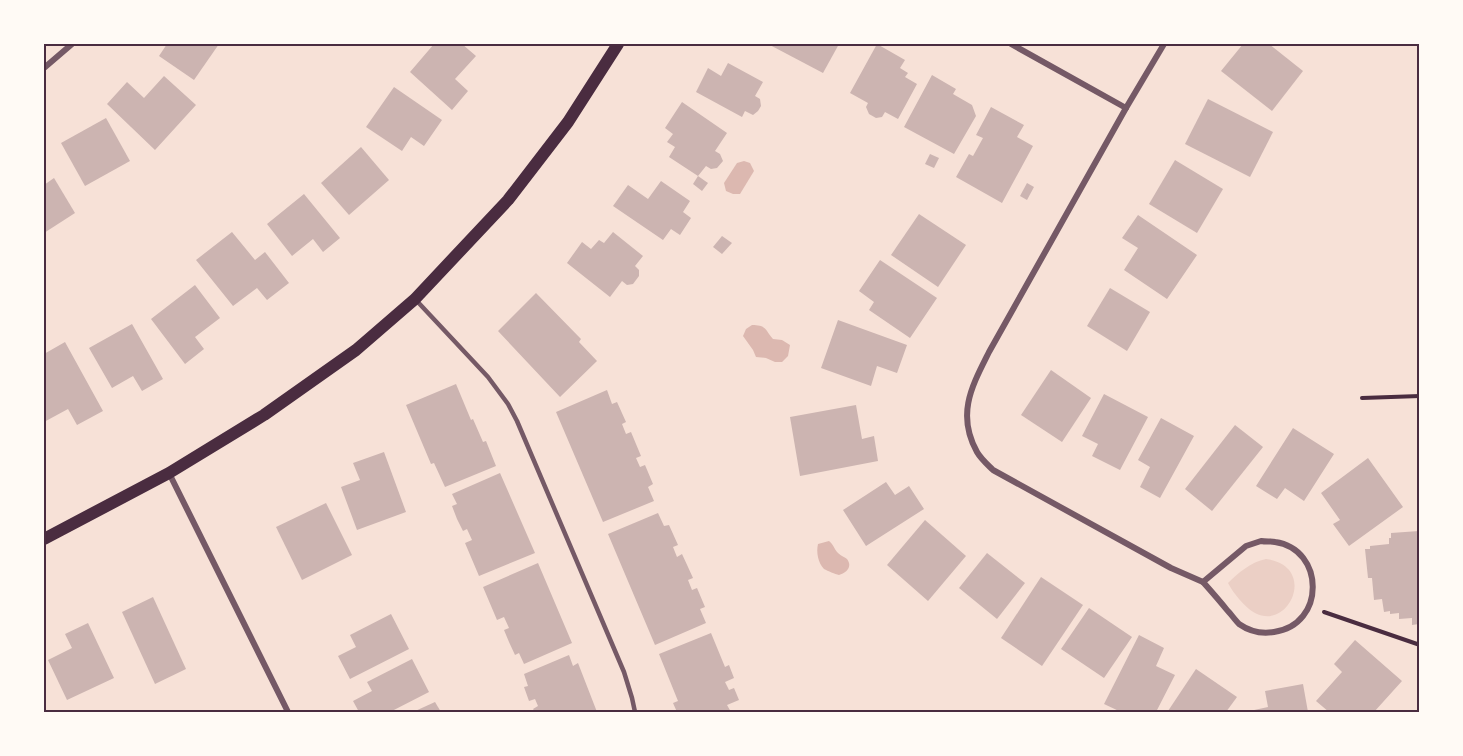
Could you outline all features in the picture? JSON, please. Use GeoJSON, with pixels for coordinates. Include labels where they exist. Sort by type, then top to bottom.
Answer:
{"type":"FeatureCollection","features":[{"type":"Feature","properties":{"kind":"main road"},"geometry":{"type":"LineString","coordinates":[[44,539],[169,473],[264,415],[356,350],[415,299],[508,200],[568,122],[618,44]]}},
{"type":"Feature","properties":{"kind":"street"},"geometry":{"type":"LineString","coordinates":[[44,68],[72,44]]}},
{"type":"Feature","properties":{"kind":"street"},"geometry":{"type":"LineString","coordinates":[[1011,44],[1126,108]]}},
{"type":"Feature","properties":{"kind":"street"},"geometry":{"type":"LineString","coordinates":[[1164,44],[989,352],[972,386],[967,408],[969,431],[978,453],[993,470],[1171,568],[1203,582],[1239,623],[1252,631],[1267,634],[1281,631],[1295,624],[1309,607],[1314,585],[1310,570],[1302,557],[1291,547],[1276,542],[1261,542],[1246,546],[1203,582]]}},
{"type":"Feature","properties":{"kind":"street"},"geometry":{"type":"LineString","coordinates":[[169,473],[288,712]]}},
{"type":"Feature","properties":{"kind":"lane"},"geometry":{"type":"LineString","coordinates":[[415,299],[488,377],[508,404],[624,672],[635,712]]}},
{"type":"Feature","properties":{"kind":"path"},"geometry":{"type":"LineString","coordinates":[[1362,398],[1419,396]]}},
{"type":"Feature","properties":{"kind":"path"},"geometry":{"type":"LineString","coordinates":[[1309,607],[1419,645]]}},
{"type":"Feature","properties":{"kind":"shaded area"},"geometry":{"type":"Polygon","coordinates":[[[744,161],[750,163],[754,171],[740,194],[726,191],[724,183],[737,163],[744,161]]]}},
{"type":"Feature","properties":{"kind":"shaded area"},"geometry":{"type":"Polygon","coordinates":[[[752,325],[763,327],[773,339],[782,340],[790,345],[788,356],[782,362],[756,357],[743,336],[746,329],[752,325]]]}},
{"type":"Feature","properties":{"kind":"shaded area"},"geometry":{"type":"Polygon","coordinates":[[[829,541],[849,562],[848,569],[839,575],[824,569],[819,561],[818,544],[829,541]]]}},
{"type":"Feature","properties":{"kind":"shaded area"},"geometry":{"type":"Polygon","coordinates":[[[1266,559],[1283,564],[1292,574],[1295,586],[1292,598],[1285,608],[1275,615],[1263,616],[1246,607],[1228,583],[1250,565],[1266,559]]]}},
{"type":"Feature","properties":{"kind":"building"},"geometry":{"type":"Polygon","coordinates":[[[167,44],[219,44],[194,80],[159,56],[167,44]]]}},
{"type":"Feature","properties":{"kind":"building"},"geometry":{"type":"Polygon","coordinates":[[[434,44],[462,44],[476,56],[455,79],[468,91],[452,110],[410,72],[434,44]]]}},
{"type":"Feature","properties":{"kind":"building"},"geometry":{"type":"Polygon","coordinates":[[[768,44],[839,44],[823,73],[768,44]]]}},
{"type":"Feature","properties":{"kind":"building"},"geometry":{"type":"Polygon","coordinates":[[[877,44],[905,60],[900,68],[908,73],[905,77],[917,84],[898,119],[885,112],[882,117],[876,118],[869,114],[866,107],[868,103],[850,93],[877,44]]]}},
{"type":"Feature","properties":{"kind":"building"},"geometry":{"type":"Polygon","coordinates":[[[1243,44],[1269,44],[1303,71],[1272,111],[1221,71],[1243,44]]]}},
{"type":"Feature","properties":{"kind":"building"},"geometry":{"type":"Polygon","coordinates":[[[728,63],[763,82],[755,96],[760,99],[761,106],[753,115],[745,111],[742,117],[696,92],[708,68],[721,76],[728,63]]]}},
{"type":"Feature","properties":{"kind":"building"},"geometry":{"type":"Polygon","coordinates":[[[932,75],[956,89],[953,94],[972,105],[976,116],[954,154],[904,127],[932,75]]]}},
{"type":"Feature","properties":{"kind":"building"},"geometry":{"type":"Polygon","coordinates":[[[164,76],[196,105],[155,150],[107,104],[127,82],[144,98],[164,76]]]}},
{"type":"Feature","properties":{"kind":"building"},"geometry":{"type":"Polygon","coordinates":[[[394,87],[442,120],[424,146],[411,137],[402,151],[366,127],[394,87]]]}},
{"type":"Feature","properties":{"kind":"building"},"geometry":{"type":"Polygon","coordinates":[[[1208,99],[1273,132],[1250,177],[1185,144],[1208,99]]]}},
{"type":"Feature","properties":{"kind":"building"},"geometry":{"type":"Polygon","coordinates":[[[682,102],[727,133],[715,151],[720,154],[723,161],[717,168],[711,169],[706,166],[698,176],[669,157],[675,147],[667,142],[673,134],[665,128],[682,102]]]}},
{"type":"Feature","properties":{"kind":"building"},"geometry":{"type":"Polygon","coordinates":[[[991,107],[1024,125],[1017,137],[1033,146],[1002,203],[956,177],[969,154],[973,156],[983,138],[976,135],[991,107]]]}},
{"type":"Feature","properties":{"kind":"building"},"geometry":{"type":"Polygon","coordinates":[[[106,118],[130,161],[85,186],[61,143],[106,118]]]}},
{"type":"Feature","properties":{"kind":"building"},"geometry":{"type":"Polygon","coordinates":[[[361,147],[389,180],[349,215],[321,183],[361,147]]]}},
{"type":"Feature","properties":{"kind":"building"},"geometry":{"type":"Polygon","coordinates":[[[930,154],[939,158],[934,168],[925,164],[930,154]]]}},
{"type":"Feature","properties":{"kind":"building"},"geometry":{"type":"Polygon","coordinates":[[[1175,160],[1223,189],[1197,233],[1149,204],[1175,160]]]}},
{"type":"Feature","properties":{"kind":"building"},"geometry":{"type":"Polygon","coordinates":[[[698,176],[708,183],[702,191],[693,184],[698,176]]]}},
{"type":"Feature","properties":{"kind":"building"},"geometry":{"type":"Polygon","coordinates":[[[54,178],[75,213],[44,233],[44,185],[54,178]]]}},
{"type":"Feature","properties":{"kind":"building"},"geometry":{"type":"Polygon","coordinates":[[[661,181],[690,201],[683,212],[691,218],[680,235],[671,229],[663,240],[613,206],[628,185],[648,199],[661,181]]]}},
{"type":"Feature","properties":{"kind":"building"},"geometry":{"type":"Polygon","coordinates":[[[1027,183],[1034,187],[1027,200],[1020,196],[1027,183]]]}},
{"type":"Feature","properties":{"kind":"building"},"geometry":{"type":"Polygon","coordinates":[[[304,194],[340,238],[323,252],[313,239],[292,256],[267,224],[304,194]]]}},
{"type":"Feature","properties":{"kind":"building"},"geometry":{"type":"Polygon","coordinates":[[[919,214],[966,245],[938,287],[891,255],[919,214]]]}},
{"type":"Feature","properties":{"kind":"building"},"geometry":{"type":"Polygon","coordinates":[[[1138,215],[1197,255],[1167,299],[1124,270],[1138,248],[1122,238],[1138,215]]]}},
{"type":"Feature","properties":{"kind":"building"},"geometry":{"type":"Polygon","coordinates":[[[232,232],[255,260],[265,252],[289,283],[267,300],[257,288],[233,306],[196,260],[232,232]]]}},
{"type":"Feature","properties":{"kind":"building"},"geometry":{"type":"Polygon","coordinates":[[[613,232],[643,256],[635,266],[639,270],[639,276],[633,284],[627,285],[622,281],[610,297],[567,263],[582,242],[591,249],[599,240],[604,243],[613,232]]]}},
{"type":"Feature","properties":{"kind":"building"},"geometry":{"type":"Polygon","coordinates":[[[722,236],[732,243],[722,254],[713,247],[722,236]]]}},
{"type":"Feature","properties":{"kind":"building"},"geometry":{"type":"Polygon","coordinates":[[[880,260],[937,298],[910,338],[869,310],[874,302],[859,291],[880,260]]]}},
{"type":"Feature","properties":{"kind":"building"},"geometry":{"type":"Polygon","coordinates":[[[195,285],[220,318],[195,337],[204,349],[185,364],[151,319],[195,285]]]}},
{"type":"Feature","properties":{"kind":"building"},"geometry":{"type":"Polygon","coordinates":[[[1110,288],[1150,312],[1127,351],[1087,326],[1110,288]]]}},
{"type":"Feature","properties":{"kind":"building"},"geometry":{"type":"Polygon","coordinates":[[[536,293],[581,339],[579,342],[597,361],[560,397],[498,331],[536,293]]]}},
{"type":"Feature","properties":{"kind":"building"},"geometry":{"type":"Polygon","coordinates":[[[838,320],[907,345],[897,373],[877,366],[871,386],[821,368],[838,320]]]}},
{"type":"Feature","properties":{"kind":"building"},"geometry":{"type":"Polygon","coordinates":[[[132,324],[163,379],[142,391],[133,376],[112,388],[89,348],[132,324]]]}},
{"type":"Feature","properties":{"kind":"building"},"geometry":{"type":"Polygon","coordinates":[[[65,342],[103,411],[77,425],[68,409],[44,422],[44,354],[65,342]]]}},
{"type":"Feature","properties":{"kind":"building"},"geometry":{"type":"Polygon","coordinates":[[[1051,370],[1091,398],[1062,442],[1021,415],[1051,370]]]}},
{"type":"Feature","properties":{"kind":"building"},"geometry":{"type":"Polygon","coordinates":[[[456,384],[471,420],[473,419],[483,442],[486,441],[496,466],[445,487],[434,463],[431,464],[406,405],[456,384]]]}},
{"type":"Feature","properties":{"kind":"building"},"geometry":{"type":"Polygon","coordinates":[[[607,390],[612,404],[617,402],[626,422],[622,424],[626,434],[631,432],[641,456],[636,458],[640,467],[645,465],[653,484],[648,487],[654,501],[603,522],[556,412],[607,390]]]}},
{"type":"Feature","properties":{"kind":"building"},"geometry":{"type":"Polygon","coordinates":[[[1104,394],[1148,417],[1120,470],[1092,456],[1098,444],[1082,436],[1104,394]]]}},
{"type":"Feature","properties":{"kind":"building"},"geometry":{"type":"Polygon","coordinates":[[[856,405],[862,439],[874,436],[878,461],[800,476],[790,417],[856,405]]]}},
{"type":"Feature","properties":{"kind":"building"},"geometry":{"type":"Polygon","coordinates":[[[1161,418],[1194,436],[1160,498],[1140,487],[1150,467],[1138,460],[1161,418]]]}},
{"type":"Feature","properties":{"kind":"building"},"geometry":{"type":"Polygon","coordinates":[[[1235,425],[1263,447],[1212,511],[1185,489],[1235,425]]]}},
{"type":"Feature","properties":{"kind":"building"},"geometry":{"type":"Polygon","coordinates":[[[1293,428],[1334,454],[1304,501],[1285,488],[1277,499],[1256,486],[1293,428]]]}},
{"type":"Feature","properties":{"kind":"building"},"geometry":{"type":"Polygon","coordinates":[[[384,452],[406,512],[357,530],[341,487],[360,480],[353,463],[384,452]]]}},
{"type":"Feature","properties":{"kind":"building"},"geometry":{"type":"Polygon","coordinates":[[[1368,458],[1403,507],[1349,546],[1333,524],[1340,520],[1321,493],[1368,458]]]}},
{"type":"Feature","properties":{"kind":"building"},"geometry":{"type":"Polygon","coordinates":[[[500,473],[535,553],[479,576],[465,543],[472,540],[467,529],[463,531],[457,519],[452,506],[457,504],[452,494],[500,473]]]}},
{"type":"Feature","properties":{"kind":"building"},"geometry":{"type":"Polygon","coordinates":[[[886,482],[895,495],[909,486],[924,509],[866,546],[843,510],[886,482]]]}},
{"type":"Feature","properties":{"kind":"building"},"geometry":{"type":"Polygon","coordinates":[[[326,503],[352,555],[302,580],[276,527],[326,503]]]}},
{"type":"Feature","properties":{"kind":"building"},"geometry":{"type":"Polygon","coordinates":[[[658,513],[664,526],[669,525],[678,545],[673,547],[677,557],[682,554],[693,578],[688,580],[692,590],[697,588],[705,607],[700,609],[706,623],[655,645],[608,534],[658,513]]]}},
{"type":"Feature","properties":{"kind":"building"},"geometry":{"type":"Polygon","coordinates":[[[925,520],[966,556],[928,601],[887,565],[925,520]]]}},
{"type":"Feature","properties":{"kind":"building"},"geometry":{"type":"Polygon","coordinates":[[[1419,531],[1419,624],[1412,625],[1412,618],[1399,619],[1399,613],[1384,612],[1382,599],[1374,600],[1372,578],[1368,578],[1365,549],[1370,549],[1370,546],[1389,544],[1391,533],[1419,531]]]}},
{"type":"Feature","properties":{"kind":"building"},"geometry":{"type":"Polygon","coordinates":[[[987,553],[1025,583],[997,619],[959,588],[987,553]]]}},
{"type":"Feature","properties":{"kind":"building"},"geometry":{"type":"Polygon","coordinates":[[[538,563],[572,643],[524,664],[519,653],[515,655],[509,642],[504,630],[509,628],[504,617],[497,620],[483,587],[538,563]]]}},
{"type":"Feature","properties":{"kind":"building"},"geometry":{"type":"Polygon","coordinates":[[[1041,577],[1083,605],[1042,666],[1001,638],[1041,577]]]}},
{"type":"Feature","properties":{"kind":"building"},"geometry":{"type":"Polygon","coordinates":[[[153,597],[186,669],[155,684],[122,612],[153,597]]]}},
{"type":"Feature","properties":{"kind":"building"},"geometry":{"type":"Polygon","coordinates":[[[1089,608],[1132,637],[1104,678],[1061,649],[1089,608]]]}},
{"type":"Feature","properties":{"kind":"building"},"geometry":{"type":"Polygon","coordinates":[[[391,614],[409,649],[350,679],[338,656],[356,647],[350,635],[391,614]]]}},
{"type":"Feature","properties":{"kind":"building"},"geometry":{"type":"Polygon","coordinates":[[[88,623],[114,678],[67,700],[48,660],[72,648],[65,634],[88,623]]]}},
{"type":"Feature","properties":{"kind":"building"},"geometry":{"type":"Polygon","coordinates":[[[711,633],[725,667],[729,665],[734,678],[725,682],[729,690],[734,688],[739,700],[727,705],[731,712],[677,712],[673,703],[678,701],[659,654],[711,633]]]}},
{"type":"Feature","properties":{"kind":"building"},"geometry":{"type":"Polygon","coordinates":[[[1139,635],[1164,648],[1156,666],[1175,675],[1156,712],[1121,712],[1104,704],[1139,635]]]}},
{"type":"Feature","properties":{"kind":"building"},"geometry":{"type":"Polygon","coordinates":[[[1355,640],[1402,681],[1374,712],[1329,712],[1316,701],[1342,672],[1334,664],[1355,640]]]}},
{"type":"Feature","properties":{"kind":"building"},"geometry":{"type":"Polygon","coordinates":[[[569,655],[573,666],[578,663],[597,712],[535,712],[533,709],[538,706],[535,699],[529,701],[524,687],[528,686],[524,674],[569,655]]]}},
{"type":"Feature","properties":{"kind":"building"},"geometry":{"type":"Polygon","coordinates":[[[412,659],[429,692],[390,712],[359,712],[353,701],[372,691],[367,682],[412,659]]]}},
{"type":"Feature","properties":{"kind":"building"},"geometry":{"type":"Polygon","coordinates":[[[1196,669],[1237,697],[1226,712],[1168,711],[1196,669]]]}},
{"type":"Feature","properties":{"kind":"building"},"geometry":{"type":"Polygon","coordinates":[[[1303,684],[1308,712],[1245,712],[1268,707],[1265,691],[1303,684]]]}},
{"type":"Feature","properties":{"kind":"building"},"geometry":{"type":"Polygon","coordinates":[[[435,702],[441,712],[413,712],[435,702]]]}}]}
